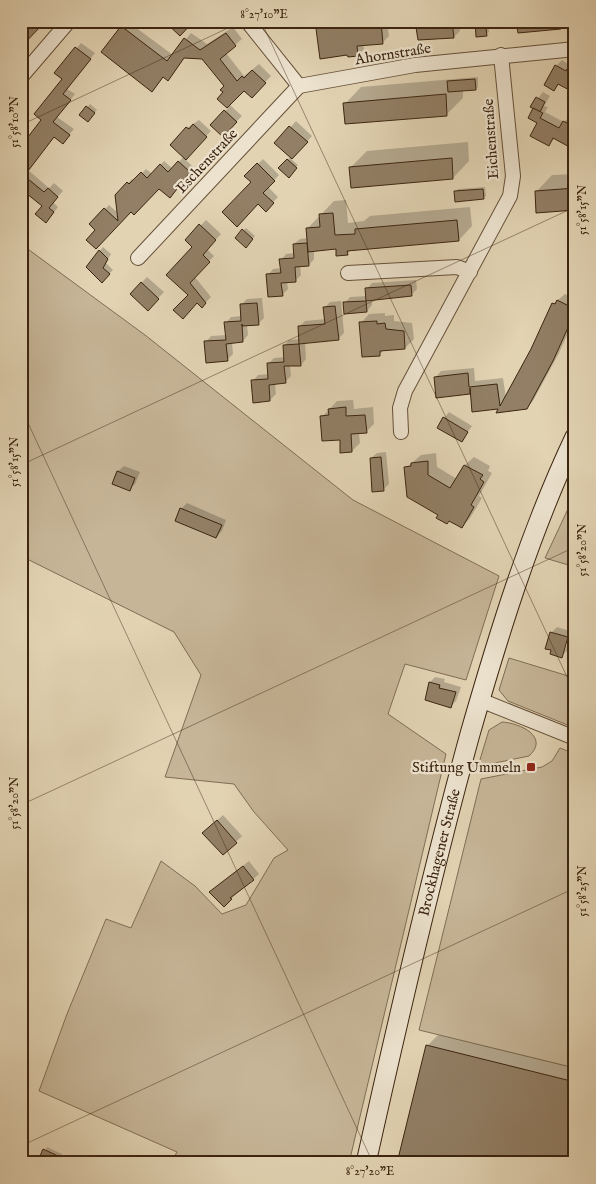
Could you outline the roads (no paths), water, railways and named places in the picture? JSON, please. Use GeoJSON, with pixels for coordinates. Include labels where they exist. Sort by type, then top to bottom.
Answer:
{"type":"FeatureCollection","features":[{"type":"Feature","properties":{"kind":"main road","name":"Brockhagener Straße"},"geometry":{"type":"LineString","coordinates":[[366,1163],[455,786],[525,559],[552,485],[575,437]]}},
{"type":"Feature","properties":{"kind":"street"},"geometry":{"type":"LineString","coordinates":[[21,77],[70,21]]}},
{"type":"Feature","properties":{"kind":"street"},"geometry":{"type":"LineString","coordinates":[[247,21],[299,86]]}},
{"type":"Feature","properties":{"kind":"street","name":"Ahornstraße"},"geometry":{"type":"LineString","coordinates":[[299,86],[415,65],[575,49]]}},
{"type":"Feature","properties":{"kind":"street","name":"Eichenstraße"},"geometry":{"type":"LineString","coordinates":[[401,432],[402,400],[510,196],[512,176],[501,55]]}},
{"type":"Feature","properties":{"kind":"street","name":"Eschenstraße"},"geometry":{"type":"LineString","coordinates":[[138,258],[299,86]]}},
{"type":"Feature","properties":{"kind":"street"},"geometry":{"type":"LineString","coordinates":[[348,274],[457,267],[470,272]]}},
{"type":"Feature","properties":{"kind":"street"},"geometry":{"type":"LineString","coordinates":[[480,700],[575,738]]}},
{"type":"Feature","properties":{"kind":"place","name":"Stiftung Ummeln"},"geometry":{"type":"Point","coordinates":[531,767]}}]}
